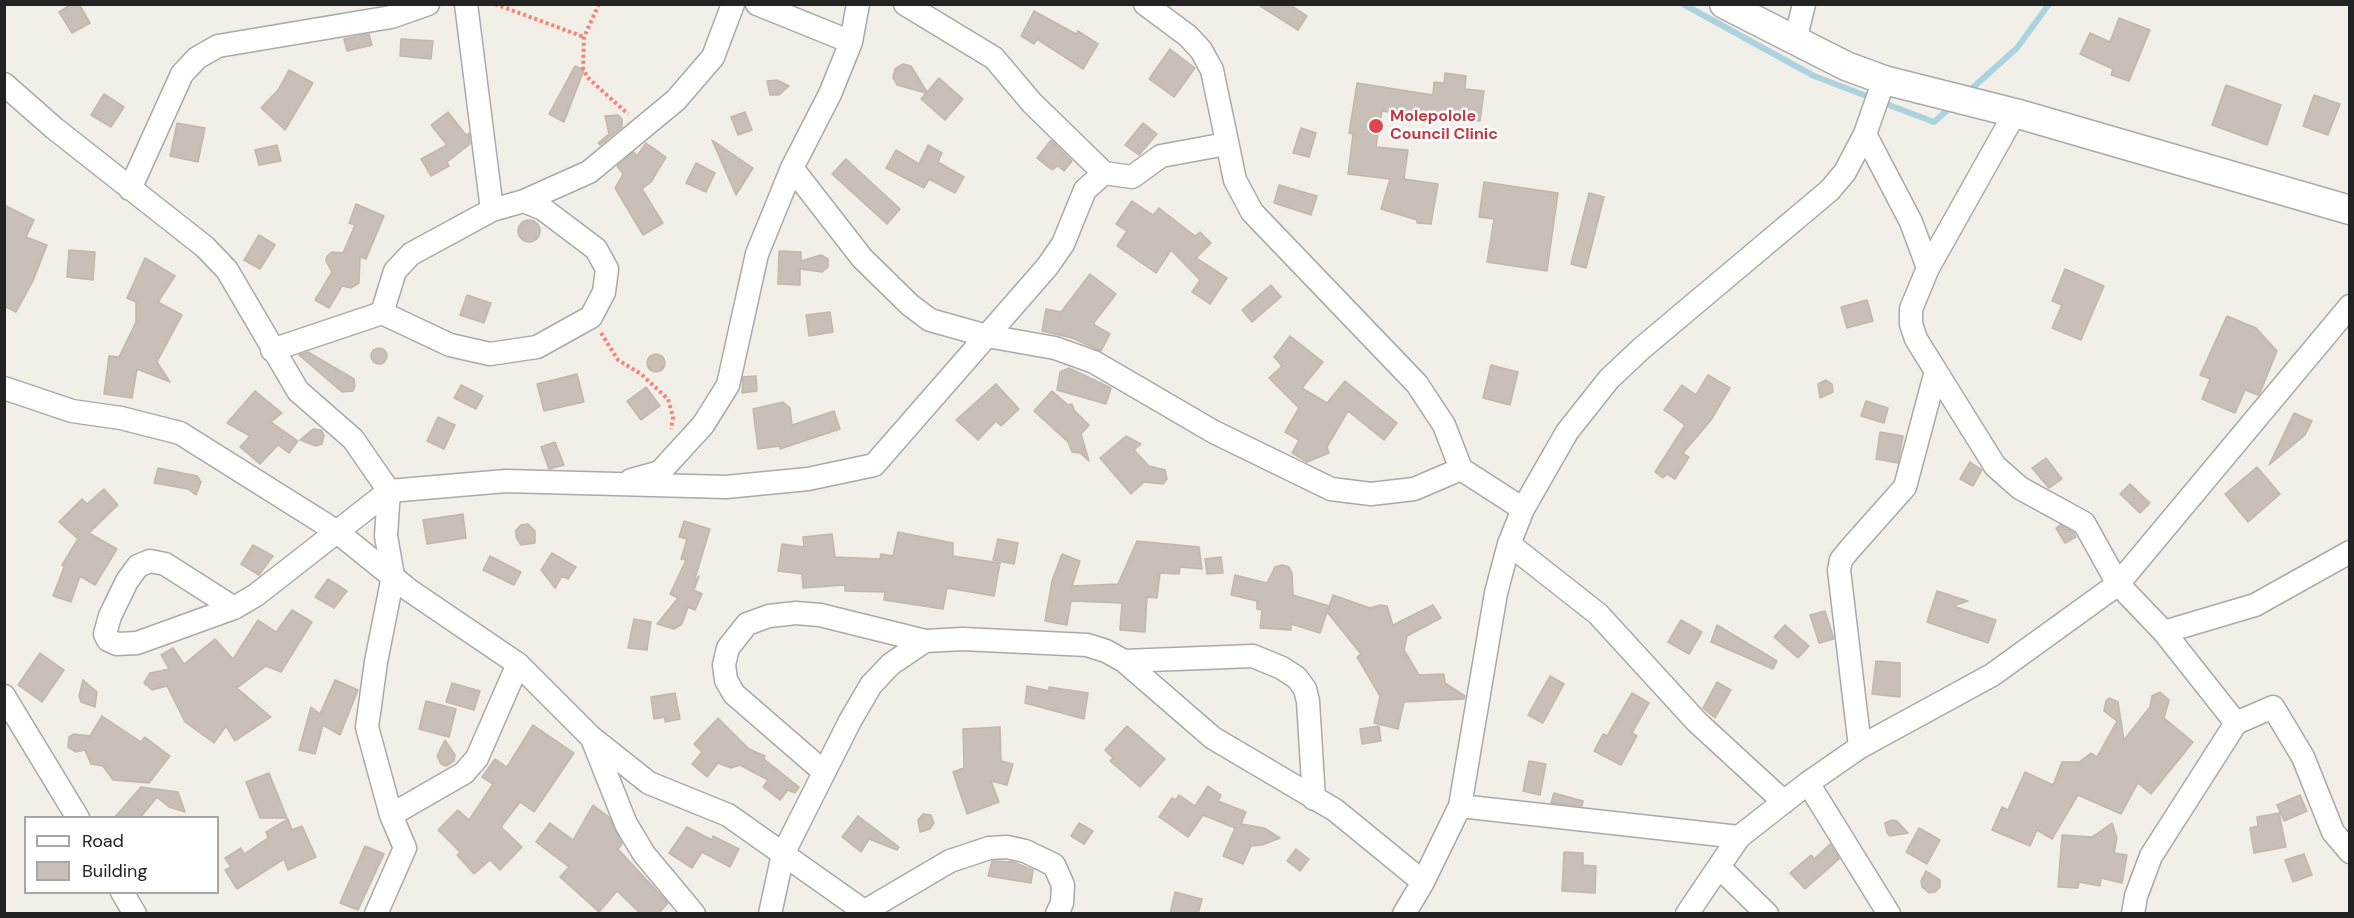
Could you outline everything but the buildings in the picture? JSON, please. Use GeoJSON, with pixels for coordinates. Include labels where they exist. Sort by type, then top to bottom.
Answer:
{"type":"FeatureCollection","features":[{"type":"Feature","properties":{"kind":"street"},"geometry":{"type":"LineString","coordinates":[[130,189],[182,74],[197,58],[218,46],[391,17],[428,4]]}},
{"type":"Feature","properties":{"kind":"street"},"geometry":{"type":"LineString","coordinates":[[466,4],[492,210]]}},
{"type":"Feature","properties":{"kind":"street"},"geometry":{"type":"LineString","coordinates":[[382,313],[395,272],[411,254],[492,210],[524,201],[589,172],[644,128],[661,110],[676,100],[713,57],[734,4]]}},
{"type":"Feature","properties":{"kind":"street"},"geometry":{"type":"LineString","coordinates":[[757,4],[851,42]]}},
{"type":"Feature","properties":{"kind":"street"},"geometry":{"type":"LineString","coordinates":[[621,483],[660,471],[703,425],[728,385],[757,254],[792,168],[830,94],[851,42],[858,4]]}},
{"type":"Feature","properties":{"kind":"street"},"geometry":{"type":"LineString","coordinates":[[905,4],[994,58],[1032,103],[1104,173],[1132,177],[1161,156],[1226,144]]}},
{"type":"Feature","properties":{"kind":"street"},"geometry":{"type":"LineString","coordinates":[[1145,4],[1188,36],[1201,50],[1212,70],[1226,144],[1239,188],[1252,212],[1417,384],[1444,425],[1461,469],[1523,509]]}},
{"type":"Feature","properties":{"kind":"street"},"geometry":{"type":"LineString","coordinates":[[1724,4],[1846,66],[1884,80],[2015,113],[2349,210]]}},
{"type":"Feature","properties":{"kind":"street"},"geometry":{"type":"LineString","coordinates":[[1795,40],[1804,4]]}},
{"type":"Feature","properties":{"kind":"street"},"geometry":{"type":"LineString","coordinates":[[1404,914],[1423,882],[1460,806],[1496,593],[1509,544],[1523,509],[1567,432],[1609,379],[1642,348],[1830,190],[1845,172],[1864,134],[1884,80]]}},
{"type":"Feature","properties":{"kind":"street"},"geometry":{"type":"LineString","coordinates":[[4,84],[54,128],[205,247],[227,270],[298,391],[353,439],[389,491],[386,536],[393,576],[376,662],[367,727],[391,815],[405,848],[376,914]]}},
{"type":"Feature","properties":{"kind":"street"},"geometry":{"type":"LineString","coordinates":[[2015,113],[1928,268],[1911,309],[1911,324],[1916,339],[1995,466],[2020,488],[2084,523],[2118,584],[2164,632],[2236,723]]}},
{"type":"Feature","properties":{"kind":"street"},"geometry":{"type":"LineString","coordinates":[[1864,134],[1911,222],[1928,268]]}},
{"type":"Feature","properties":{"kind":"street"},"geometry":{"type":"LineString","coordinates":[[792,168],[862,258],[910,305],[930,320],[987,336],[1055,348],[1094,362],[1214,432],[1331,489],[1371,494],[1414,489],[1461,469]]}},
{"type":"Feature","properties":{"kind":"street"},"geometry":{"type":"LineString","coordinates":[[234,608],[165,564],[150,561],[138,566],[127,581],[110,616],[105,634],[108,640],[117,644],[137,643],[234,608],[256,595],[389,491],[506,481],[726,487],[808,479],[874,465],[1047,267],[1064,244],[1085,190],[1104,173]]}},
{"type":"Feature","properties":{"kind":"street"},"geometry":{"type":"LineString","coordinates":[[272,350],[382,313],[430,338],[490,354],[537,346],[591,317],[604,292],[607,268],[596,249],[543,209],[524,201]]}},
{"type":"Feature","properties":{"kind":"street"},"geometry":{"type":"LineString","coordinates":[[1687,914],[1739,837],[1808,783],[1860,747],[2000,670],[2118,584],[2349,306]]}},
{"type":"Feature","properties":{"kind":"street"},"geometry":{"type":"LineString","coordinates":[[1860,747],[1839,570],[1841,560],[1905,487],[1936,371]]}},
{"type":"Feature","properties":{"kind":"street"},"geometry":{"type":"LineString","coordinates":[[4,388],[72,411],[121,418],[180,433],[336,531],[409,591],[518,664],[591,737],[649,783],[728,815],[866,912],[950,861],[989,848],[1007,847],[1025,851],[1054,865],[1063,885],[1062,903],[1057,914]]}},
{"type":"Feature","properties":{"kind":"street"},"geometry":{"type":"LineString","coordinates":[[1509,544],[1598,614],[1697,722],[1784,802]]}},
{"type":"Feature","properties":{"kind":"street"},"geometry":{"type":"LineString","coordinates":[[2164,632],[2255,605],[2349,552]]}},
{"type":"Feature","properties":{"kind":"street"},"geometry":{"type":"LineString","coordinates":[[824,772],[734,694],[725,672],[728,648],[747,624],[769,616],[796,613],[820,615],[925,641],[963,639],[1087,645],[1124,661],[1213,738],[1335,810],[1423,882]]}},
{"type":"Feature","properties":{"kind":"street"},"geometry":{"type":"LineString","coordinates":[[770,914],[783,854],[871,685],[891,664],[925,641]]}},
{"type":"Feature","properties":{"kind":"street"},"geometry":{"type":"LineString","coordinates":[[1124,661],[1253,656],[1282,668],[1305,689],[1308,701],[1314,798]]}},
{"type":"Feature","properties":{"kind":"street"},"geometry":{"type":"LineString","coordinates":[[391,815],[464,773],[477,758],[518,664]]}},
{"type":"Feature","properties":{"kind":"street"},"geometry":{"type":"LineString","coordinates":[[4,696],[77,816]]}},
{"type":"Feature","properties":{"kind":"street"},"geometry":{"type":"LineString","coordinates":[[2133,914],[2136,896],[2151,856],[2236,723],[2273,707],[2303,757],[2333,832],[2349,852]]}},
{"type":"Feature","properties":{"kind":"street"},"geometry":{"type":"LineString","coordinates":[[591,737],[626,824],[645,854],[694,914]]}},
{"type":"Feature","properties":{"kind":"street"},"geometry":{"type":"LineString","coordinates":[[1808,783],[1889,914]]}},
{"type":"Feature","properties":{"kind":"street"},"geometry":{"type":"LineString","coordinates":[[1460,806],[1739,837]]}},
{"type":"Feature","properties":{"kind":"street"},"geometry":{"type":"LineString","coordinates":[[1719,867],[1767,914]]}},
{"type":"Feature","properties":{"kind":"street"},"geometry":{"type":"LineString","coordinates":[[123,894],[135,914]]}},
{"type":"Feature","properties":{"kind":"path"},"geometry":{"type":"LineString","coordinates":[[495,4],[584,37]]}},
{"type":"Feature","properties":{"kind":"path"},"geometry":{"type":"LineString","coordinates":[[599,4],[584,37],[583,68],[587,77],[644,128]]}},
{"type":"Feature","properties":{"kind":"path"},"geometry":{"type":"LineString","coordinates":[[591,317],[618,360],[641,374],[668,399],[674,417],[660,471]]}},
{"type":"Feature","properties":{"kind":"waterway"},"geometry":{"type":"LineString","coordinates":[[1683,4],[1814,76],[1872,98]]}},
{"type":"Feature","properties":{"kind":"waterway"},"geometry":{"type":"LineString","coordinates":[[1968,92],[2017,48],[2049,4]]}},
{"type":"Feature","properties":{"kind":"waterway"},"geometry":{"type":"LineString","coordinates":[[1881,102],[1934,122],[1952,106]]}},
{"type":"Feature","properties":{"kind":"place","name":"Molepolole Council Clinic"},"geometry":{"type":"Point","coordinates":[1376,126]}}]}
